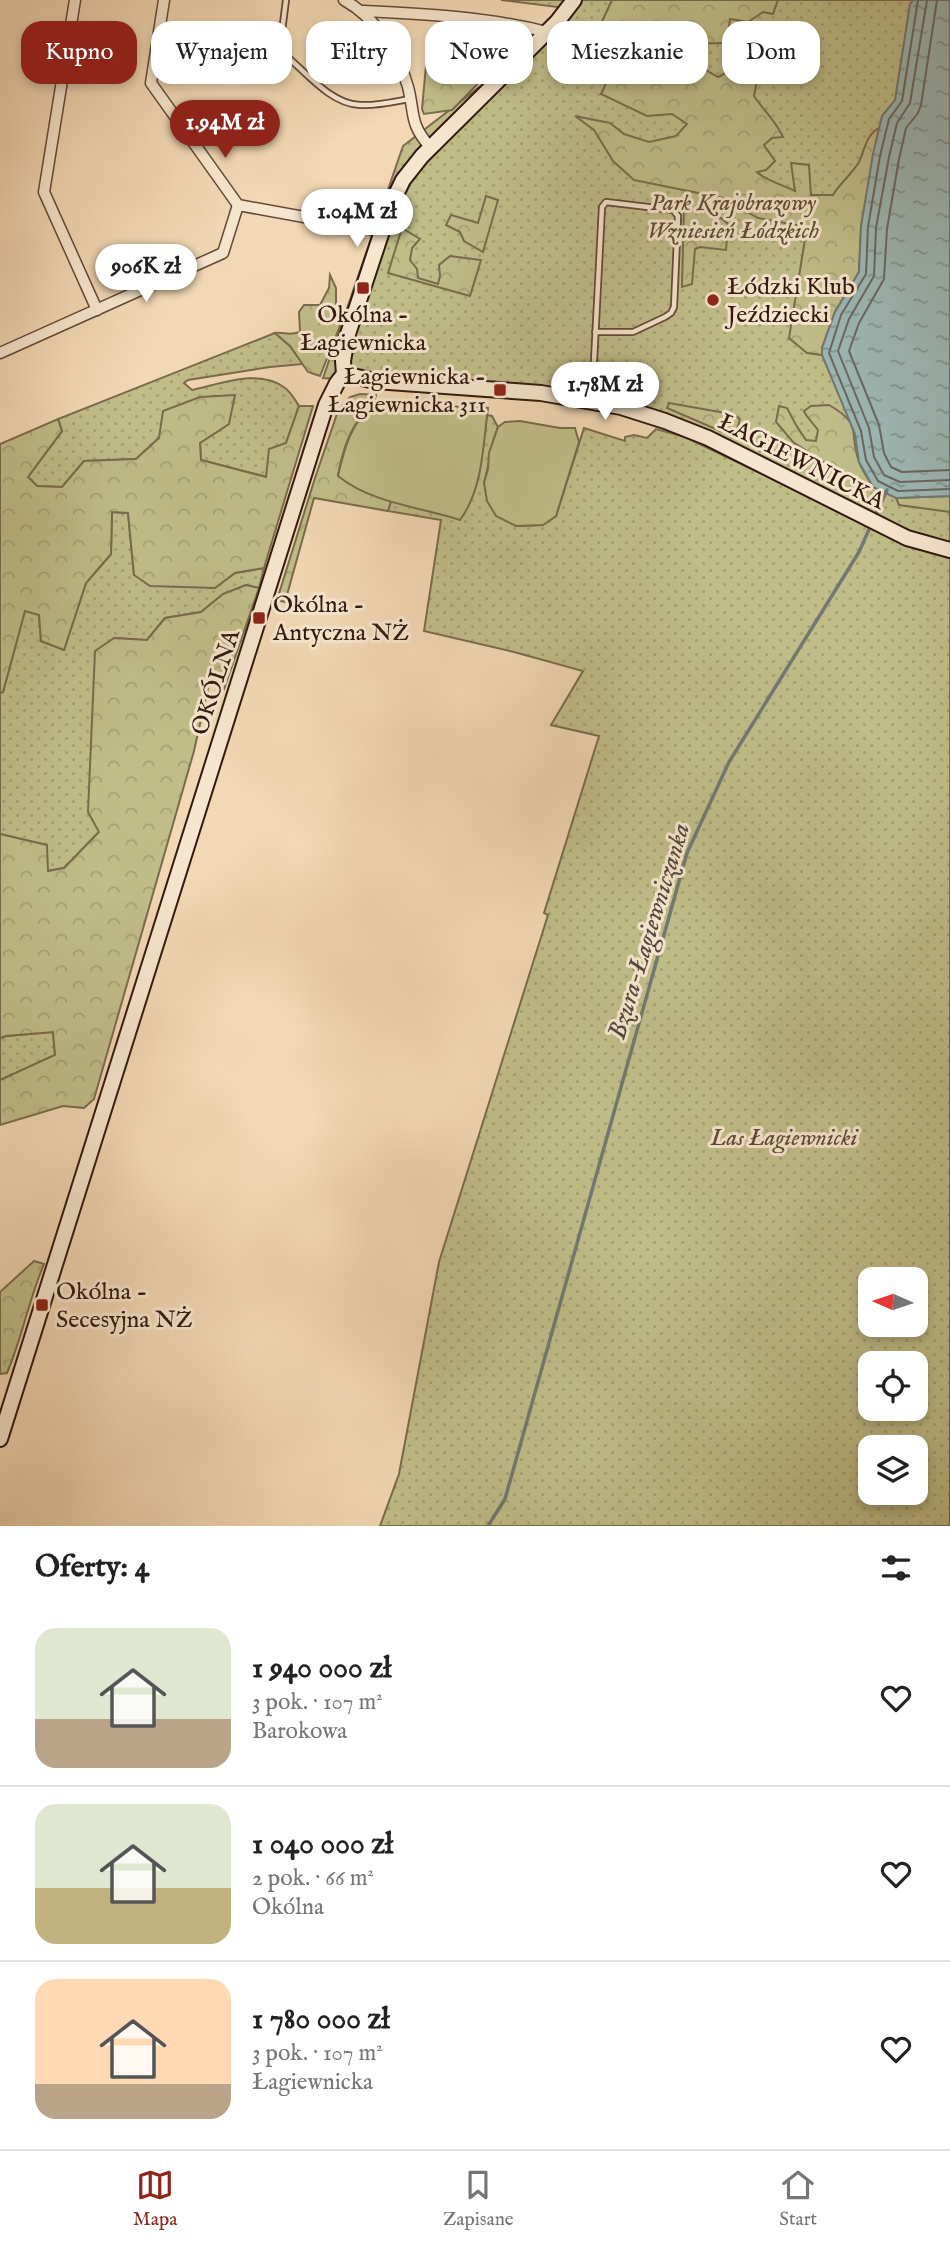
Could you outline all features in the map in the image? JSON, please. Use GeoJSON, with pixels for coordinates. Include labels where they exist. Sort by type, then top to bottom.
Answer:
{"type":"FeatureCollection","features":[{"type":"Feature","properties":{"kind":"street"},"geometry":{"type":"LineString","coordinates":[[75,0],[44,192],[97,310]]}},
{"type":"Feature","properties":{"kind":"street"},"geometry":{"type":"LineString","coordinates":[[164,0],[151,83],[238,205],[382,231]]}},
{"type":"Feature","properties":{"kind":"street"},"geometry":{"type":"LineString","coordinates":[[345,0],[363,11],[381,32],[396,57],[411,99],[416,127],[430,147]]}},
{"type":"Feature","properties":{"kind":"street","name":"OKÓLNA"},"geometry":{"type":"LineString","coordinates":[[556,21],[574,0]]}},
{"type":"Feature","properties":{"kind":"street"},"geometry":{"type":"LineString","coordinates":[[363,11],[512,24],[547,32]]}},
{"type":"Feature","properties":{"kind":"street","name":"OKÓLNA"},"geometry":{"type":"LineString","coordinates":[[0,1439],[326,405],[344,374],[347,337],[397,190],[430,147],[547,32]]}},
{"type":"Feature","properties":{"kind":"street"},"geometry":{"type":"LineString","coordinates":[[0,353],[223,253],[238,205]]}},
{"type":"Feature","properties":{"kind":"street","name":"ŁAGIEWNICKA"},"geometry":{"type":"LineString","coordinates":[[344,374],[375,381],[541,393],[592,401],[665,421],[708,438],[883,526],[919,542],[950,550]]}},
{"type":"Feature","properties":{"kind":"lane"},"geometry":{"type":"LineString","coordinates":[[286,0],[280,47],[283,53],[337,99],[362,106],[411,99]]}},
{"type":"Feature","properties":{"kind":"lane"},"geometry":{"type":"LineString","coordinates":[[592,401],[595,332],[603,204],[606,202],[673,209],[678,216],[674,307],[671,313],[633,332],[595,332]]}},
{"type":"Feature","properties":{"kind":"green space"},"geometry":{"type":"Polygon","coordinates":[[[501,0],[950,0],[950,1526],[380,1526],[399,1474],[439,1262],[548,915],[544,913],[599,736],[551,725],[583,671],[424,631],[441,520],[388,511],[391,501],[460,519],[476,482],[487,415],[492,416],[498,427],[484,483],[516,526],[542,525],[556,516],[584,428],[625,441],[625,437],[634,435],[647,438],[656,429],[685,437],[758,472],[759,469],[611,397],[323,378],[403,146],[483,84],[533,84],[533,46],[547,35],[547,84],[708,84],[708,21],[562,21],[566,8],[501,0]]]}},
{"type":"Feature","properties":{"kind":"green space"},"geometry":{"type":"Polygon","coordinates":[[[612,0],[778,0],[773,14],[763,12],[750,21],[722,21],[722,42],[708,43],[708,21],[602,21],[612,0]]]}},
{"type":"Feature","properties":{"kind":"green space"},"geometry":{"type":"Polygon","coordinates":[[[708,71],[718,77],[722,75],[722,84],[756,84],[754,96],[783,137],[772,138],[764,145],[775,161],[766,170],[757,172],[795,191],[791,163],[809,165],[811,195],[833,195],[859,162],[869,138],[879,128],[861,226],[859,272],[835,312],[822,355],[807,353],[789,338],[807,227],[758,218],[723,198],[634,180],[613,161],[594,130],[575,116],[610,123],[624,134],[649,142],[676,136],[687,124],[672,114],[647,116],[601,94],[606,84],[708,84],[708,71]]]}},
{"type":"Feature","properties":{"kind":"green space"},"geometry":{"type":"Polygon","coordinates":[[[425,76],[425,84],[478,84],[452,110],[424,114],[422,109],[425,76]]]}},
{"type":"Feature","properties":{"kind":"green space"},"geometry":{"type":"Polygon","coordinates":[[[486,196],[498,200],[483,252],[464,241],[460,232],[446,225],[451,215],[478,223],[486,196]]]}},
{"type":"Feature","properties":{"kind":"green space"},"geometry":{"type":"Polygon","coordinates":[[[684,209],[708,212],[728,224],[726,250],[700,247],[695,249],[692,284],[682,287],[684,209]]]}},
{"type":"Feature","properties":{"kind":"green space"},"geometry":{"type":"Polygon","coordinates":[[[402,228],[420,239],[412,248],[410,260],[417,269],[418,278],[438,284],[439,265],[450,256],[481,260],[470,296],[388,273],[402,228]]]}},
{"type":"Feature","properties":{"kind":"green space"},"geometry":{"type":"Polygon","coordinates":[[[330,275],[336,288],[340,326],[320,376],[308,372],[290,346],[275,333],[300,332],[299,312],[304,305],[320,305],[329,288],[330,275]]]}},
{"type":"Feature","properties":{"kind":"green space"},"geometry":{"type":"Polygon","coordinates":[[[275,333],[290,346],[303,364],[188,380],[184,383],[192,390],[240,379],[264,379],[275,382],[289,392],[299,406],[286,443],[267,477],[201,460],[200,443],[229,424],[159,438],[136,459],[84,461],[62,487],[37,486],[28,477],[62,431],[58,419],[275,333]]]}},
{"type":"Feature","properties":{"kind":"green space"},"geometry":{"type":"Polygon","coordinates":[[[360,394],[376,395],[373,404],[351,433],[338,475],[375,496],[391,501],[388,511],[314,498],[285,602],[277,600],[338,411],[350,397],[360,394]]]}},
{"type":"Feature","properties":{"kind":"green space"},"geometry":{"type":"Polygon","coordinates":[[[235,395],[229,424],[200,443],[201,460],[266,477],[269,449],[286,443],[299,406],[313,406],[264,568],[235,573],[215,588],[150,586],[134,575],[128,513],[112,512],[111,554],[86,583],[64,650],[41,641],[39,615],[25,611],[3,692],[0,693],[0,444],[58,419],[62,431],[28,477],[37,486],[62,487],[84,461],[136,459],[159,438],[163,411],[200,397],[235,395]]]}},
{"type":"Feature","properties":{"kind":"green space"},"geometry":{"type":"Polygon","coordinates":[[[374,403],[488,408],[478,481],[468,508],[460,520],[381,498],[338,476],[350,436],[374,403]]]}},
{"type":"Feature","properties":{"kind":"green space"},"geometry":{"type":"Polygon","coordinates":[[[669,403],[731,414],[740,419],[736,433],[725,433],[667,408],[669,403]]]}},
{"type":"Feature","properties":{"kind":"green space"},"geometry":{"type":"Polygon","coordinates":[[[829,405],[851,424],[859,462],[873,487],[867,490],[793,442],[776,422],[779,406],[787,408],[806,440],[816,441],[818,430],[804,411],[811,406],[829,405]]]}},
{"type":"Feature","properties":{"kind":"green space"},"geometry":{"type":"Polygon","coordinates":[[[520,421],[575,428],[579,442],[556,516],[543,525],[516,526],[496,516],[487,501],[484,483],[489,453],[498,427],[505,422],[520,421]]]}},
{"type":"Feature","properties":{"kind":"green space"},"geometry":{"type":"Polygon","coordinates":[[[950,496],[950,512],[899,505],[896,498],[950,496]]]}},
{"type":"Feature","properties":{"kind":"green space"},"geometry":{"type":"Polygon","coordinates":[[[112,512],[128,513],[134,575],[214,588],[235,573],[264,568],[259,588],[246,585],[223,594],[201,612],[165,618],[147,640],[114,638],[99,832],[64,868],[47,871],[47,845],[0,834],[0,693],[3,692],[25,610],[39,615],[41,641],[64,650],[86,583],[111,554],[112,512]]]}},
{"type":"Feature","properties":{"kind":"green space"},"geometry":{"type":"Polygon","coordinates":[[[246,585],[259,588],[224,689],[209,684],[194,751],[94,1099],[84,1108],[63,1106],[0,1125],[0,1080],[55,1055],[53,1032],[0,1038],[0,834],[47,845],[48,871],[64,868],[99,832],[88,812],[95,651],[114,638],[147,640],[165,618],[201,612],[223,594],[246,585]]]}},
{"type":"Feature","properties":{"kind":"green space"},"geometry":{"type":"Polygon","coordinates":[[[53,1032],[55,1055],[0,1080],[0,1038],[53,1032]]]}},
{"type":"Feature","properties":{"kind":"green space"},"geometry":{"type":"Polygon","coordinates":[[[34,1261],[44,1264],[7,1373],[0,1374],[0,1292],[34,1261]]]}},
{"type":"Feature","properties":{"kind":"water"},"geometry":{"type":"Polygon","coordinates":[[[913,0],[950,0],[950,496],[896,498],[873,487],[859,462],[855,434],[822,355],[822,348],[835,312],[859,272],[861,226],[873,154],[882,116],[895,100],[910,4],[913,0]]]}},
{"type":"Feature","properties":{"kind":"waterway","name":"Bzura-Łagiewniczanka"},"geometry":{"type":"LineString","coordinates":[[874,518],[887,490]]}},
{"type":"Feature","properties":{"kind":"waterway","name":"Bzura-Łagiewniczanka"},"geometry":{"type":"LineString","coordinates":[[488,1526],[505,1499],[687,853],[729,762],[859,552],[871,525]]}},
{"type":"Feature","properties":{"kind":"place","name":"Okólna - Łagiewnicka"},"geometry":{"type":"Point","coordinates":[363,288]}},
{"type":"Feature","properties":{"kind":"place","name":"Łódzki Klub Jeździecki"},"geometry":{"type":"Point","coordinates":[713,300]}},
{"type":"Feature","properties":{"kind":"place","name":"Łagiewnicka - Łagiewnicka 311"},"geometry":{"type":"Point","coordinates":[500,390]}},
{"type":"Feature","properties":{"kind":"place","name":"Okólna - Antyczna NŻ"},"geometry":{"type":"Point","coordinates":[259,618]}},
{"type":"Feature","properties":{"kind":"place","name":"Okólna - Secesyjna NŻ"},"geometry":{"type":"Point","coordinates":[42,1305]}},
{"type":"Feature","properties":{"kind":"park label","name":"Park Krajobrazowy Wzniesień Łódzkich"},"geometry":{"type":"Point","coordinates":[733,216]}},
{"type":"Feature","properties":{"kind":"park label","name":"Las Łagiewnicki"},"geometry":{"type":"Point","coordinates":[784,1137]}}]}
